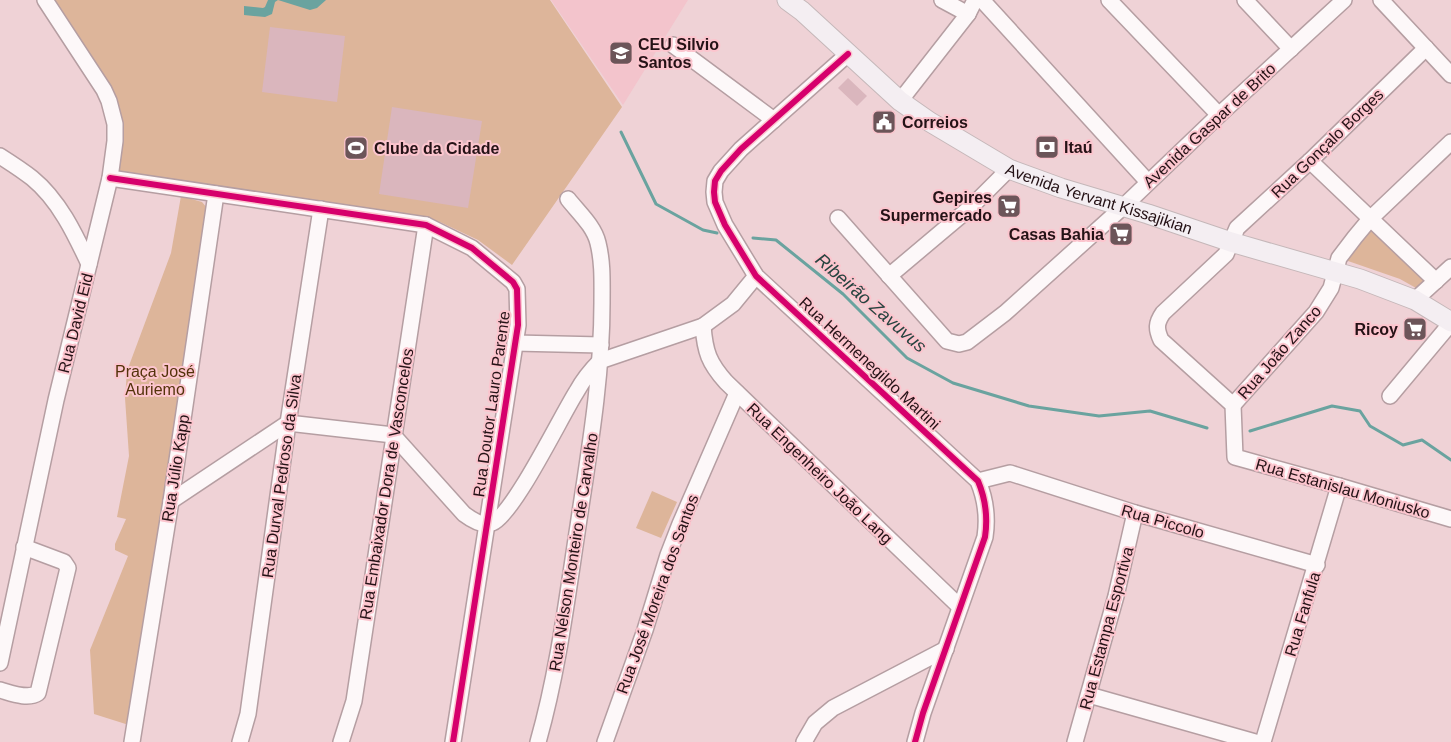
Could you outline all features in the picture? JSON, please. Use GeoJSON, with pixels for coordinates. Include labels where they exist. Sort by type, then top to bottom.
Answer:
{"type":"FeatureCollection","features":[{"type":"Feature","properties":{"kind":"main road","name":"Avenida Yervant Kissajikian"},"geometry":{"type":"LineString","coordinates":[[787,0],[806,6],[848,54],[900,101],[930,122],[1009,169],[1061,188],[1124,206],[1232,242],[1367,282],[1415,300],[1451,323]]}},
{"type":"Feature","properties":{"kind":"street","name":"Rua David Eid"},"geometry":{"type":"LineString","coordinates":[[0,663],[6,610],[24,547],[56,400],[110,178],[116,124],[104,90],[44,0]]}},
{"type":"Feature","properties":{"kind":"street"},"geometry":{"type":"LineString","coordinates":[[942,0],[968,14]]}},
{"type":"Feature","properties":{"kind":"street"},"geometry":{"type":"LineString","coordinates":[[900,101],[968,14],[975,0]]}},
{"type":"Feature","properties":{"kind":"street"},"geometry":{"type":"LineString","coordinates":[[982,0],[1148,182]]}},
{"type":"Feature","properties":{"kind":"street"},"geometry":{"type":"LineString","coordinates":[[1109,0],[1219,115]]}},
{"type":"Feature","properties":{"kind":"street"},"geometry":{"type":"LineString","coordinates":[[1245,0],[1291,49]]}},
{"type":"Feature","properties":{"kind":"street","name":"Avenida Gaspar de Brito"},"geometry":{"type":"LineString","coordinates":[[890,276],[947,340],[959,344],[974,338],[1005,313],[1124,206],[1344,0]]}},
{"type":"Feature","properties":{"kind":"street"},"geometry":{"type":"LineString","coordinates":[[1381,0],[1451,75]]}},
{"type":"Feature","properties":{"kind":"street"},"geometry":{"type":"LineString","coordinates":[[673,45],[774,120]]}},
{"type":"Feature","properties":{"kind":"street","name":"Rua Gonçalo Borges"},"geometry":{"type":"LineString","coordinates":[[1233,405],[1161,340],[1156,326],[1158,320],[1163,313],[1226,254],[1237,228],[1310,161],[1426,48]]}},
{"type":"Feature","properties":{"kind":"street","name":"Rua Hermenegildo Martini"},"geometry":{"type":"LineString","coordinates":[[848,54],[741,149],[721,171],[715,181],[715,202],[725,225],[756,276],[978,481]]}},
{"type":"Feature","properties":{"kind":"street","name":"Rua João Zanco"},"geometry":{"type":"LineString","coordinates":[[1233,405],[1316,312],[1331,288],[1339,258],[1370,219],[1451,142]]}},
{"type":"Feature","properties":{"kind":"street"},"geometry":{"type":"LineString","coordinates":[[0,156],[33,178],[53,201],[74,231],[90,264]]}},
{"type":"Feature","properties":{"kind":"street"},"geometry":{"type":"LineString","coordinates":[[1310,161],[1436,281]]}},
{"type":"Feature","properties":{"kind":"street"},"geometry":{"type":"LineString","coordinates":[[838,218],[890,276],[971,208],[1009,169]]}},
{"type":"Feature","properties":{"kind":"street","name":"Rua Doutor Lauro Parente"},"geometry":{"type":"LineString","coordinates":[[110,178],[426,225],[472,248],[508,276],[518,290],[519,304],[515,343],[453,742]]}},
{"type":"Feature","properties":{"kind":"street","name":"Rua Júlio Kapp"},"geometry":{"type":"LineString","coordinates":[[132,742],[171,501],[216,194]]}},
{"type":"Feature","properties":{"kind":"street","name":"Rua Nélson Monteiro de Carvalho"},"geometry":{"type":"LineString","coordinates":[[538,742],[546,712],[565,611],[591,442],[601,345],[601,260],[597,240],[590,225],[568,199]]}},
{"type":"Feature","properties":{"kind":"street","name":"Rua Durval Pedroso da Silva"},"geometry":{"type":"LineString","coordinates":[[240,742],[248,714],[288,423],[321,209]]}},
{"type":"Feature","properties":{"kind":"street","name":"Rua Embaixador Dora de Vasconcelos"},"geometry":{"type":"LineString","coordinates":[[341,742],[354,702],[426,225]]}},
{"type":"Feature","properties":{"kind":"street"},"geometry":{"type":"LineString","coordinates":[[1415,300],[1451,267]]}},
{"type":"Feature","properties":{"kind":"street"},"geometry":{"type":"LineString","coordinates":[[171,501],[288,423],[393,435],[454,504],[472,520],[487,525],[505,514],[525,483],[577,390],[600,361],[703,326],[733,304],[756,276]]}},
{"type":"Feature","properties":{"kind":"street"},"geometry":{"type":"LineString","coordinates":[[1390,396],[1451,323]]}},
{"type":"Feature","properties":{"kind":"street","name":"Rua Engenheiro João Lang"},"geometry":{"type":"LineString","coordinates":[[703,326],[707,356],[713,368],[960,607]]}},
{"type":"Feature","properties":{"kind":"street"},"geometry":{"type":"LineString","coordinates":[[515,343],[601,345]]}},
{"type":"Feature","properties":{"kind":"street","name":"Rua José Moreira dos Santos"},"geometry":{"type":"LineString","coordinates":[[605,742],[645,630],[677,531],[737,393]]}},
{"type":"Feature","properties":{"kind":"street","name":"Rua Estanislau Moniusko"},"geometry":{"type":"LineString","coordinates":[[1233,405],[1235,457],[1451,519]]}},
{"type":"Feature","properties":{"kind":"street","name":"Rua Piccolo"},"geometry":{"type":"LineString","coordinates":[[978,481],[1010,473],[1135,513],[1317,565]]}},
{"type":"Feature","properties":{"kind":"street"},"geometry":{"type":"LineString","coordinates":[[915,742],[923,713],[985,537],[986,507],[978,481]]}},
{"type":"Feature","properties":{"kind":"street","name":"Rua Fanfula"},"geometry":{"type":"LineString","coordinates":[[1263,742],[1339,486]]}},
{"type":"Feature","properties":{"kind":"street","name":"Rua Estampa Esportiva"},"geometry":{"type":"LineString","coordinates":[[1075,742],[1116,596],[1135,513]]}},
{"type":"Feature","properties":{"kind":"street"},"geometry":{"type":"LineString","coordinates":[[0,690],[23,696],[34,696],[38,693],[68,568],[64,562],[24,547]]}},
{"type":"Feature","properties":{"kind":"street"},"geometry":{"type":"LineString","coordinates":[[804,742],[815,723],[834,708],[946,649]]}},
{"type":"Feature","properties":{"kind":"street"},"geometry":{"type":"LineString","coordinates":[[1089,695],[1255,742]]}},
{"type":"Feature","properties":{"kind":"shaded area","name":"CEU Silvio Santos"},"geometry":{"type":"Polygon","coordinates":[[[551,0],[688,0],[623,105],[551,0]]]}},
{"type":"Feature","properties":{"kind":"green space","name":"Clube da Cidade"},"geometry":{"type":"Polygon","coordinates":[[[39,0],[550,0],[622,107],[512,265],[478,240],[440,222],[119,175],[118,120],[39,0]]]}},
{"type":"Feature","properties":{"kind":"green space","name":"Praça José Auriemo"},"geometry":{"type":"Polygon","coordinates":[[[181,196],[202,202],[207,208],[132,726],[94,714],[90,650],[128,556],[115,550],[115,544],[126,519],[117,517],[129,456],[125,398],[127,371],[171,253],[181,196]]]}},
{"type":"Feature","properties":{"kind":"green space"},"geometry":{"type":"Polygon","coordinates":[[[1372,228],[1425,279],[1416,288],[1400,279],[1348,261],[1347,258],[1372,228]]]}},
{"type":"Feature","properties":{"kind":"green space"},"geometry":{"type":"Polygon","coordinates":[[[652,491],[677,502],[661,538],[636,528],[652,491]]]}},
{"type":"Feature","properties":{"kind":"water"},"geometry":{"type":"Polygon","coordinates":[[[268,0],[278,0],[275,2],[272,14],[265,17],[244,15],[244,6],[263,8],[268,0]]]}},
{"type":"Feature","properties":{"kind":"water"},"geometry":{"type":"Polygon","coordinates":[[[278,0],[326,0],[317,8],[310,10],[278,0]]]}},
{"type":"Feature","properties":{"kind":"building"},"geometry":{"type":"Polygon","coordinates":[[[270,27],[345,36],[337,102],[262,92],[270,27]]]}},
{"type":"Feature","properties":{"kind":"building"},"geometry":{"type":"Polygon","coordinates":[[[848,78],[867,96],[857,106],[838,88],[848,78]]]}},
{"type":"Feature","properties":{"kind":"building"},"geometry":{"type":"Polygon","coordinates":[[[392,107],[482,121],[468,208],[379,194],[392,107]]]}},
{"type":"Feature","properties":{"kind":"waterway","name":"Ribeirão Zavuvus"},"geometry":{"type":"LineString","coordinates":[[621,132],[656,204],[703,230],[717,233]]}},
{"type":"Feature","properties":{"kind":"waterway","name":"Ribeirão Zavuvus"},"geometry":{"type":"LineString","coordinates":[[753,238],[776,240],[843,294],[907,358],[953,383],[1029,406],[1099,416],[1150,411],[1207,428]]}},
{"type":"Feature","properties":{"kind":"waterway","name":"Ribeirão Zavuvus"},"geometry":{"type":"LineString","coordinates":[[1250,431],[1332,406],[1360,411],[1370,426],[1403,445],[1422,440],[1451,460]]}},
{"type":"Feature","properties":{"kind":"cycle path"},"geometry":{"type":"LineString","coordinates":[[848,54],[741,149],[721,171],[715,181],[714,192],[715,202],[725,225],[756,276],[978,481],[981,488],[986,509],[985,537],[923,713],[915,742]]}},
{"type":"Feature","properties":{"kind":"cycle path"},"geometry":{"type":"LineString","coordinates":[[110,178],[426,225],[472,248],[513,282],[517,289],[518,325],[453,742]]}},
{"type":"Feature","properties":{"kind":"place","name":"CEU Silvio Santos"},"geometry":{"type":"Point","coordinates":[621,53]}},
{"type":"Feature","properties":{"kind":"place","name":"Correios"},"geometry":{"type":"Point","coordinates":[884,122]}},
{"type":"Feature","properties":{"kind":"place","name":"Itaú"},"geometry":{"type":"Point","coordinates":[1047,147]}},
{"type":"Feature","properties":{"kind":"place","name":"Clube da Cidade"},"geometry":{"type":"Point","coordinates":[356,148]}},
{"type":"Feature","properties":{"kind":"place","name":"Gepires Supermercado"},"geometry":{"type":"Point","coordinates":[1009,206]}},
{"type":"Feature","properties":{"kind":"place","name":"Casas Bahia"},"geometry":{"type":"Point","coordinates":[1121,234]}},
{"type":"Feature","properties":{"kind":"place","name":"Ricoy"},"geometry":{"type":"Point","coordinates":[1415,329]}}]}
